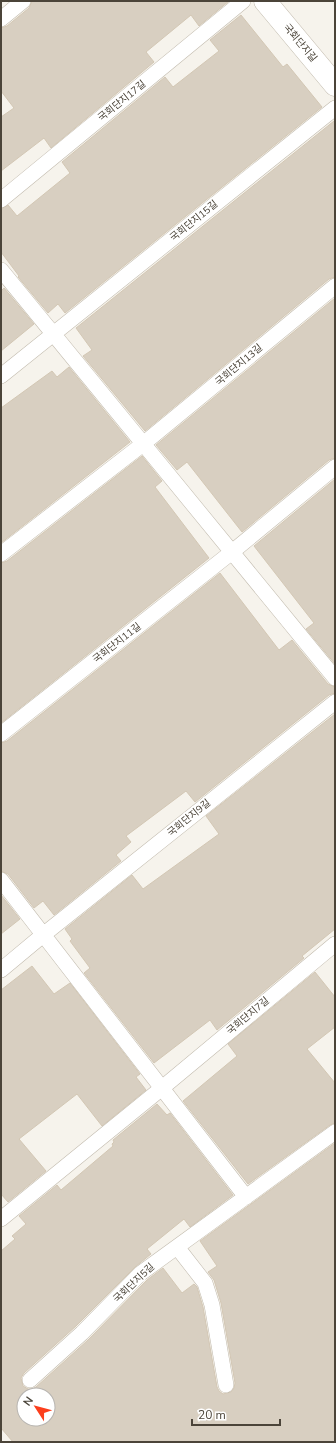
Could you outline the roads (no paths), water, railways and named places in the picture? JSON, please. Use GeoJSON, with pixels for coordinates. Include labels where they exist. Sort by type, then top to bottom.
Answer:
{"type":"FeatureCollection","features":[{"type":"Feature","properties":{"kind":"street","name":"국회단지길"},"geometry":{"type":"LineString","coordinates":[[265,1],[335,85]]}},
{"type":"Feature","properties":{"kind":"lane"},"geometry":{"type":"LineString","coordinates":[[1,19],[23,1]]}},
{"type":"Feature","properties":{"kind":"lane","name":"국회단지17길"},"geometry":{"type":"LineString","coordinates":[[1,200],[243,1]]}},
{"type":"Feature","properties":{"kind":"lane","name":"국회단지15길"},"geometry":{"type":"LineString","coordinates":[[1,376],[335,108]]}},
{"type":"Feature","properties":{"kind":"lane"},"geometry":{"type":"LineString","coordinates":[[1,270],[335,678]]}},
{"type":"Feature","properties":{"kind":"lane","name":"국회단지13길"},"geometry":{"type":"LineString","coordinates":[[1,554],[144,444],[335,286]]}},
{"type":"Feature","properties":{"kind":"lane","name":"국회단지11길"},"geometry":{"type":"LineString","coordinates":[[1,734],[232,552],[335,467]]}},
{"type":"Feature","properties":{"kind":"lane","name":"국회단지9길"},"geometry":{"type":"LineString","coordinates":[[1,970],[335,702]]}},
{"type":"Feature","properties":{"kind":"lane"},"geometry":{"type":"LineString","coordinates":[[1,880],[246,1197]]}},
{"type":"Feature","properties":{"kind":"lane","name":"국회단지7길"},"geometry":{"type":"LineString","coordinates":[[1,1219],[162,1088],[335,944]]}},
{"type":"Feature","properties":{"kind":"lane","name":"국회단지5길"},"geometry":{"type":"LineString","coordinates":[[30,1380],[82,1333],[141,1273],[335,1132]]}},
{"type":"Feature","properties":{"kind":"lane"},"geometry":{"type":"LineString","coordinates":[[177,1248],[205,1283],[212,1305],[226,1385]]}}]}
